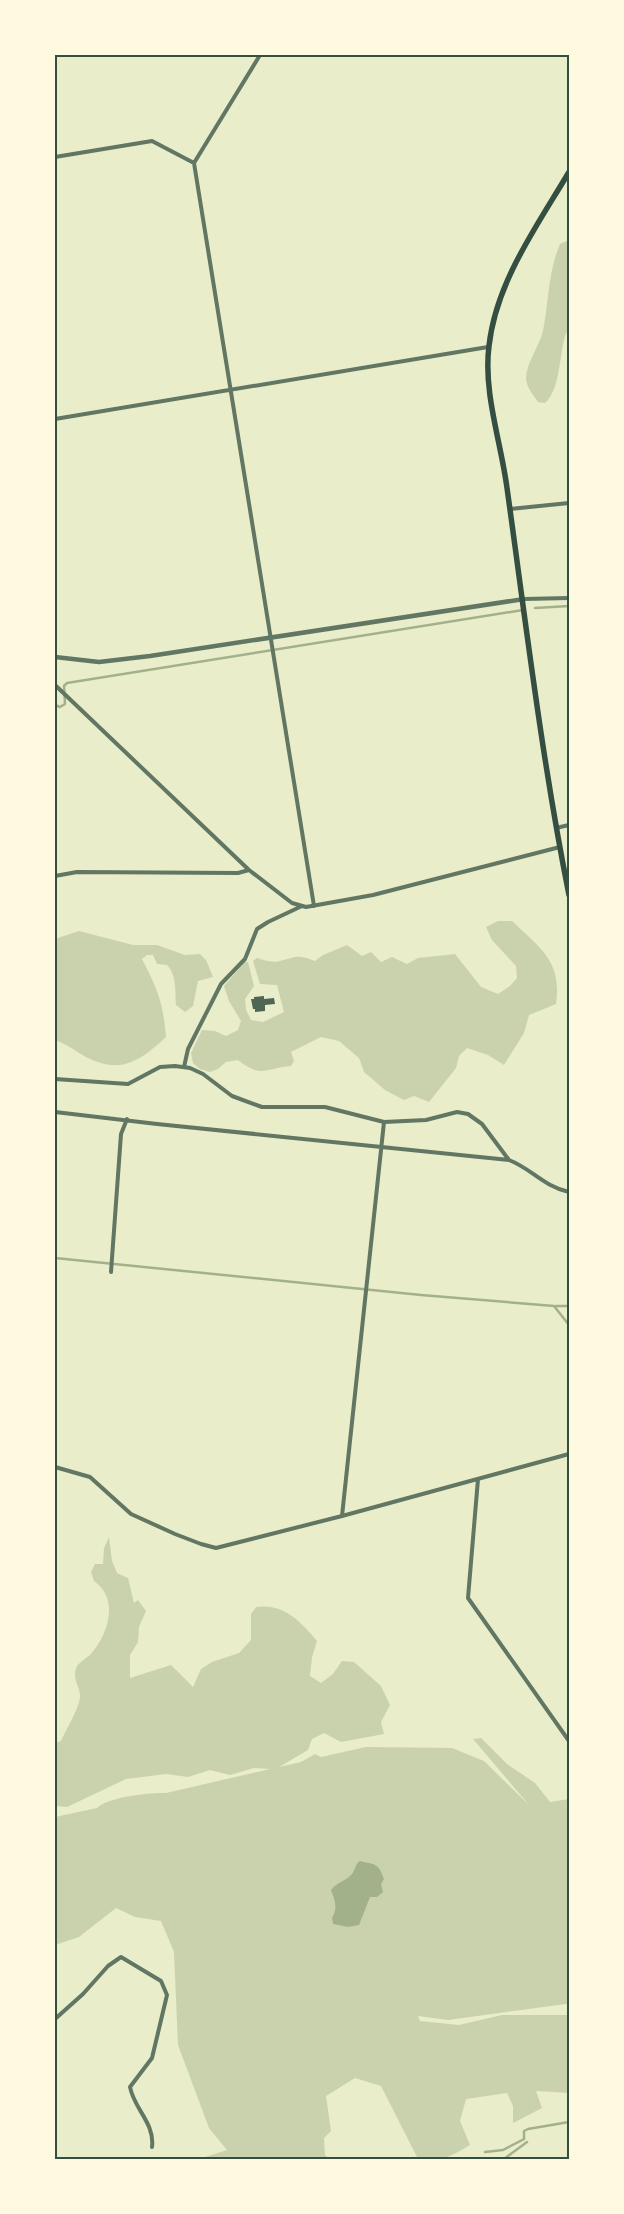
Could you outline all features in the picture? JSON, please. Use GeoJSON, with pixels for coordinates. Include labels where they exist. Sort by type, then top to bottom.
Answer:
{"type":"FeatureCollection","features":[{"type":"Feature","properties":{"kind":"main road"},"geometry":{"type":"LineString","coordinates":[[569,172],[506,280],[493,320],[488,347],[489,383],[524,599],[556,828],[569,895]]}},
{"type":"Feature","properties":{"kind":"street"},"geometry":{"type":"LineString","coordinates":[[260,55],[194,163],[314,906]]}},
{"type":"Feature","properties":{"kind":"street"},"geometry":{"type":"LineString","coordinates":[[55,157],[152,141],[194,163]]}},
{"type":"Feature","properties":{"kind":"street"},"geometry":{"type":"LineString","coordinates":[[55,419],[488,347]]}},
{"type":"Feature","properties":{"kind":"street"},"geometry":{"type":"LineString","coordinates":[[510,509],[569,503]]}},
{"type":"Feature","properties":{"kind":"street"},"geometry":{"type":"LineString","coordinates":[[55,657],[100,662],[524,599],[569,598]]}},
{"type":"Feature","properties":{"kind":"street"},"geometry":{"type":"LineString","coordinates":[[55,685],[249,870],[292,903],[302,906],[314,906],[373,895],[560,847]]}},
{"type":"Feature","properties":{"kind":"street"},"geometry":{"type":"LineString","coordinates":[[556,828],[569,825]]}},
{"type":"Feature","properties":{"kind":"street"},"geometry":{"type":"LineString","coordinates":[[55,876],[78,872],[238,873],[249,870]]}},
{"type":"Feature","properties":{"kind":"street"},"geometry":{"type":"LineString","coordinates":[[184,1067],[188,1049],[220,984],[245,959],[257,929],[302,906]]}},
{"type":"Feature","properties":{"kind":"street"},"geometry":{"type":"LineString","coordinates":[[55,1078],[128,1084],[160,1067],[175,1066],[204,1074],[232,1096],[257,1106],[325,1107],[384,1122],[426,1120],[456,1112],[468,1114],[482,1124],[509,1160]]}},
{"type":"Feature","properties":{"kind":"street"},"geometry":{"type":"LineString","coordinates":[[55,1112],[509,1160],[523,1167],[544,1183],[569,1192]]}},
{"type":"Feature","properties":{"kind":"street"},"geometry":{"type":"LineString","coordinates":[[111,1272],[121,1134],[127,1119]]}},
{"type":"Feature","properties":{"kind":"street"},"geometry":{"type":"LineString","coordinates":[[342,1516],[384,1122]]}},
{"type":"Feature","properties":{"kind":"street"},"geometry":{"type":"LineString","coordinates":[[55,1467],[90,1477],[131,1514],[175,1534],[211,1547],[225,1546],[342,1516],[569,1454]]}},
{"type":"Feature","properties":{"kind":"street"},"geometry":{"type":"LineString","coordinates":[[478,1479],[468,1598],[569,1742]]}},
{"type":"Feature","properties":{"kind":"street"},"geometry":{"type":"LineString","coordinates":[[55,2019],[83,1994],[108,1966],[121,1957],[162,1981],[167,1994],[152,2058],[130,2087],[135,2102],[150,2130],[153,2139],[152,2147]]}},
{"type":"Feature","properties":{"kind":"shaded area"},"geometry":{"type":"Polygon","coordinates":[[[569,240],[569,333],[566,333],[554,389],[545,403],[538,402],[527,384],[527,372],[543,331],[556,255],[560,244],[569,240]]]}},
{"type":"Feature","properties":{"kind":"shaded area"},"geometry":{"type":"Polygon","coordinates":[[[498,921],[512,921],[547,957],[556,977],[556,1004],[529,1015],[524,1033],[504,1065],[488,1055],[467,1048],[459,1056],[456,1068],[429,1102],[414,1096],[404,1100],[385,1090],[364,1072],[359,1058],[339,1041],[321,1037],[291,1052],[294,1061],[291,1066],[258,1071],[238,1060],[226,1062],[218,1069],[210,1072],[200,1069],[193,1063],[191,1053],[202,1030],[215,1031],[226,1036],[238,1030],[241,1021],[229,1001],[224,986],[245,962],[248,962],[254,986],[245,999],[246,1010],[251,1020],[263,1022],[284,1012],[277,985],[260,984],[253,961],[257,958],[274,962],[294,957],[304,957],[315,961],[323,955],[347,945],[362,956],[371,952],[381,962],[392,957],[407,964],[418,958],[455,954],[481,987],[498,994],[510,986],[517,978],[516,966],[492,940],[486,927],[498,921]]]}},
{"type":"Feature","properties":{"kind":"shaded area"},"geometry":{"type":"Polygon","coordinates":[[[79,931],[133,945],[157,945],[185,955],[200,954],[206,960],[213,977],[198,981],[193,1006],[185,1012],[176,1005],[175,984],[170,969],[167,965],[157,964],[153,955],[147,955],[142,959],[159,996],[166,1037],[147,1053],[129,1063],[110,1065],[98,1062],[55,1040],[55,939],[79,931]]]}},
{"type":"Feature","properties":{"kind":"shaded area"},"geometry":{"type":"Polygon","coordinates":[[[109,1537],[112,1561],[117,1573],[128,1578],[134,1603],[138,1600],[146,1611],[139,1627],[138,1642],[130,1655],[130,1678],[171,1665],[193,1687],[201,1669],[212,1662],[239,1653],[251,1640],[251,1614],[256,1607],[266,1607],[275,1608],[291,1615],[317,1641],[312,1657],[310,1676],[321,1683],[333,1674],[342,1661],[354,1662],[381,1686],[390,1705],[381,1722],[384,1734],[341,1742],[324,1733],[312,1739],[308,1750],[279,1767],[301,1762],[315,1754],[321,1757],[366,1747],[452,1748],[484,1761],[529,1805],[473,1739],[481,1738],[507,1764],[535,1783],[550,1802],[569,1799],[569,2005],[448,2020],[418,2016],[420,2021],[459,2025],[502,2015],[569,2015],[569,2093],[536,2091],[542,2108],[513,2123],[513,2106],[507,2093],[466,2099],[460,2121],[470,2145],[445,2158],[433,2159],[417,2157],[381,2086],[355,2078],[326,2096],[331,2131],[324,2138],[325,2155],[330,2159],[199,2159],[227,2150],[209,2128],[178,2045],[174,1952],[161,1921],[135,1917],[116,1908],[79,1937],[55,1945],[55,1817],[97,1808],[102,1804],[119,1798],[140,1794],[166,1793],[270,1769],[254,1768],[230,1775],[210,1770],[188,1777],[166,1774],[126,1779],[67,1807],[55,1806],[55,1743],[61,1741],[79,1703],[80,1694],[75,1676],[76,1668],[90,1655],[102,1638],[109,1617],[107,1597],[94,1581],[91,1572],[95,1564],[103,1564],[104,1548],[109,1537]]]}},
{"type":"Feature","properties":{"kind":"shaded area"},"geometry":{"type":"Polygon","coordinates":[[[360,1861],[378,1867],[384,1879],[381,1884],[383,1892],[377,1897],[370,1897],[359,1925],[348,1927],[333,1924],[332,1918],[335,1904],[331,1890],[351,1875],[360,1861]]]}},
{"type":"Feature","properties":{"kind":"building"},"geometry":{"type":"Polygon","coordinates":[[[264,996],[264,999],[274,998],[275,1004],[265,1005],[265,1011],[255,1012],[251,999],[264,996]]]}},
{"type":"Feature","properties":{"kind":"waterway"},"geometry":{"type":"LineString","coordinates":[[535,608],[569,606]]}},
{"type":"Feature","properties":{"kind":"waterway"},"geometry":{"type":"LineString","coordinates":[[55,705],[60,707],[65,704],[64,686],[67,683],[523,610]]}},
{"type":"Feature","properties":{"kind":"waterway"},"geometry":{"type":"LineString","coordinates":[[55,1258],[421,1295],[554,1306],[569,1325]]}},
{"type":"Feature","properties":{"kind":"waterway"},"geometry":{"type":"LineString","coordinates":[[556,1306],[569,1306]]}},
{"type":"Feature","properties":{"kind":"waterway"},"geometry":{"type":"LineString","coordinates":[[524,2139],[524,2131],[528,2129],[569,2122]]}},
{"type":"Feature","properties":{"kind":"waterway"},"geometry":{"type":"LineString","coordinates":[[485,2152],[503,2150],[524,2139]]}},
{"type":"Feature","properties":{"kind":"waterway"},"geometry":{"type":"LineString","coordinates":[[504,2159],[527,2142]]}}]}
